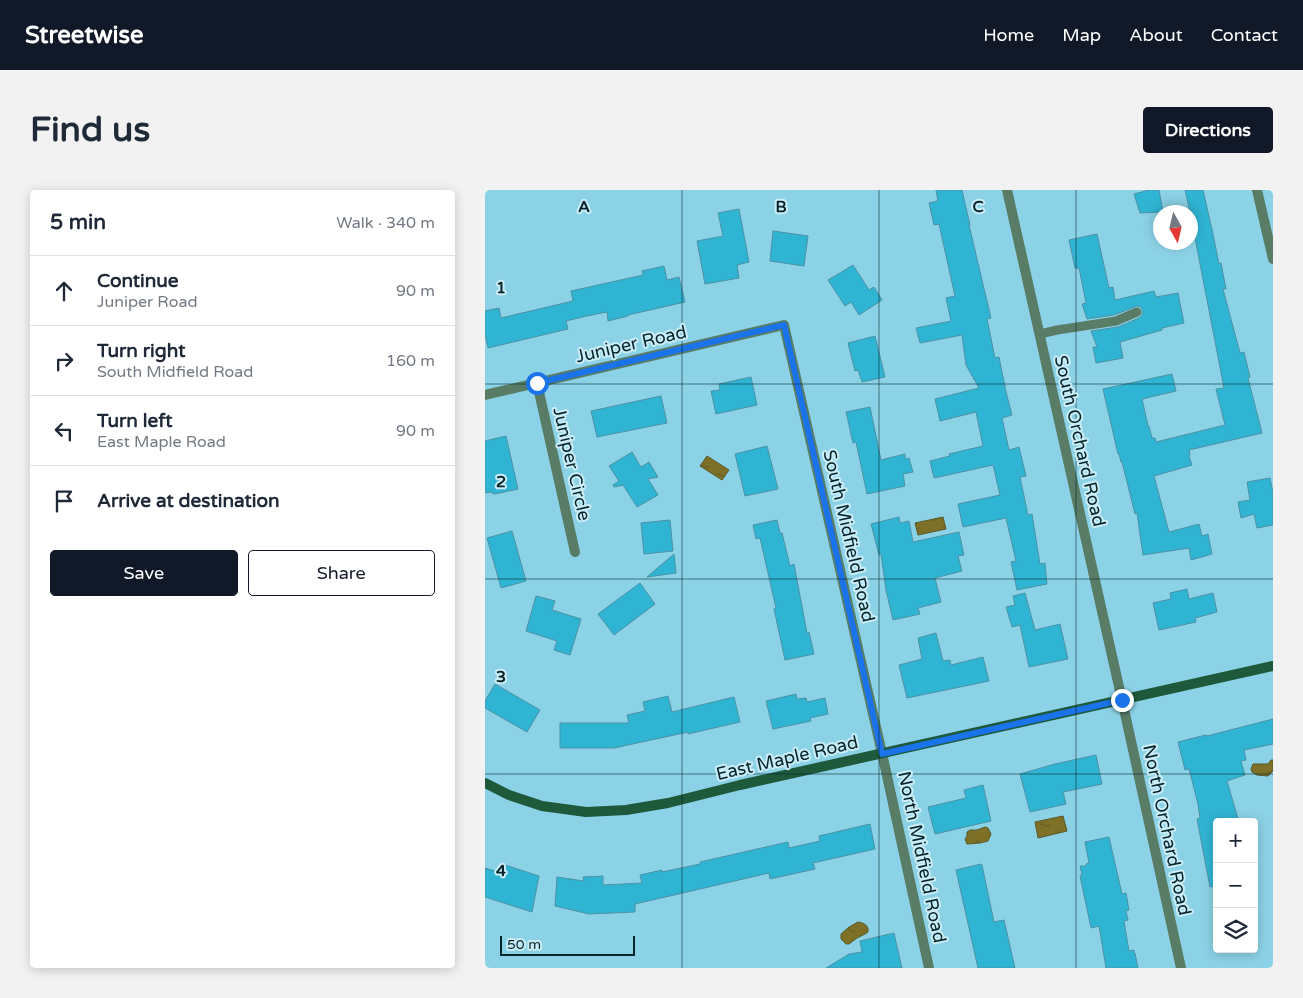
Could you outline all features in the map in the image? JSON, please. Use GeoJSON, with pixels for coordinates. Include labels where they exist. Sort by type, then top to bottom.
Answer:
{"type":"FeatureCollection","features":[{"type":"Feature","properties":{"kind":"main road","name":"East Maple Road"},"geometry":{"type":"LineString","coordinates":[[485,783],[509,795],[542,806],[586,812],[626,810],[668,803],[740,785],[1273,666]]}},
{"type":"Feature","properties":{"kind":"street","name":"South Orchard Road"},"geometry":{"type":"LineString","coordinates":[[1007,190],[1122,700]]}},
{"type":"Feature","properties":{"kind":"street"},"geometry":{"type":"LineString","coordinates":[[1257,190],[1273,260]]}},
{"type":"Feature","properties":{"kind":"street","name":"Juniper Road"},"geometry":{"type":"LineString","coordinates":[[485,395],[784,325]]}},
{"type":"Feature","properties":{"kind":"street","name":"South Midfield Road"},"geometry":{"type":"LineString","coordinates":[[784,325],[882,754]]}},
{"type":"Feature","properties":{"kind":"street","name":"Juniper Circle"},"geometry":{"type":"LineString","coordinates":[[537,383],[575,552]]}},
{"type":"Feature","properties":{"kind":"street","name":"North Orchard Road"},"geometry":{"type":"LineString","coordinates":[[1122,700],[1181,968]]}},
{"type":"Feature","properties":{"kind":"street","name":"North Midfield Road"},"geometry":{"type":"LineString","coordinates":[[882,754],[929,968]]}},
{"type":"Feature","properties":{"kind":"lane"},"geometry":{"type":"LineString","coordinates":[[1040,334],[1116,320],[1137,312]]}},
{"type":"Feature","properties":{"kind":"water"},"geometry":{"type":"Polygon","coordinates":[[[707,456],[729,470],[722,480],[700,466],[707,456]]]}},
{"type":"Feature","properties":{"kind":"water"},"geometry":{"type":"Polygon","coordinates":[[[943,517],[946,529],[918,535],[915,523],[943,517]]]}},
{"type":"Feature","properties":{"kind":"water"},"geometry":{"type":"Polygon","coordinates":[[[1273,760],[1273,771],[1268,776],[1257,775],[1252,772],[1253,764],[1268,764],[1273,760]]]}},
{"type":"Feature","properties":{"kind":"water"},"geometry":{"type":"Polygon","coordinates":[[[1063,816],[1067,831],[1038,838],[1035,822],[1063,816]]]}},
{"type":"Feature","properties":{"kind":"water"},"geometry":{"type":"Polygon","coordinates":[[[985,827],[988,828],[991,834],[988,841],[967,844],[965,839],[967,832],[985,827]]]}},
{"type":"Feature","properties":{"kind":"water"},"geometry":{"type":"Polygon","coordinates":[[[858,922],[863,923],[868,928],[868,932],[846,944],[841,939],[841,934],[858,922]]]}},
{"type":"Feature","properties":{"kind":"building"},"geometry":{"type":"Polygon","coordinates":[[[936,190],[962,190],[991,318],[987,319],[995,358],[999,357],[1012,415],[1002,418],[1009,450],[1019,447],[1026,476],[1020,477],[1028,515],[1032,514],[1040,564],[1045,563],[1047,584],[1017,590],[1011,562],[1016,561],[1006,518],[963,527],[958,504],[1000,495],[993,465],[934,478],[930,461],[950,456],[949,454],[983,446],[976,412],[940,421],[935,399],[979,388],[966,365],[962,335],[920,343],[916,328],[951,321],[946,298],[955,296],[939,224],[934,225],[929,203],[938,201],[936,190]]]}},
{"type":"Feature","properties":{"kind":"building"},"geometry":{"type":"Polygon","coordinates":[[[1149,190],[1159,190],[1162,205],[1153,205],[1153,212],[1140,213],[1134,194],[1149,190]]]}},
{"type":"Feature","properties":{"kind":"building"},"geometry":{"type":"Polygon","coordinates":[[[1185,190],[1203,190],[1219,264],[1221,263],[1226,289],[1223,289],[1240,353],[1244,352],[1250,377],[1248,378],[1262,433],[1189,450],[1192,465],[1154,476],[1169,532],[1199,524],[1202,536],[1208,534],[1212,554],[1191,560],[1189,548],[1143,555],[1137,513],[1135,514],[1122,462],[1118,454],[1103,389],[1172,374],[1176,391],[1142,399],[1148,426],[1152,438],[1155,438],[1156,442],[1225,425],[1216,389],[1224,388],[1197,250],[1198,205],[1188,205],[1185,190]]]}},
{"type":"Feature","properties":{"kind":"building"},"geometry":{"type":"Polygon","coordinates":[[[739,209],[749,262],[737,265],[739,278],[705,284],[697,241],[723,236],[718,213],[739,209]]]}},
{"type":"Feature","properties":{"kind":"building"},"geometry":{"type":"Polygon","coordinates":[[[773,231],[808,236],[804,266],[770,261],[773,231]]]}},
{"type":"Feature","properties":{"kind":"building"},"geometry":{"type":"Polygon","coordinates":[[[1097,234],[1109,288],[1113,287],[1115,300],[1154,291],[1156,297],[1178,293],[1184,323],[1120,342],[1123,358],[1096,363],[1093,347],[1097,347],[1091,331],[1118,327],[1139,318],[1143,312],[1141,307],[1137,306],[1114,315],[1087,319],[1082,304],[1086,303],[1079,268],[1075,268],[1069,240],[1097,234]]]}},
{"type":"Feature","properties":{"kind":"building"},"geometry":{"type":"Polygon","coordinates":[[[853,265],[869,290],[874,287],[882,300],[859,315],[851,302],[845,306],[828,280],[853,265]]]}},
{"type":"Feature","properties":{"kind":"building"},"geometry":{"type":"Polygon","coordinates":[[[664,266],[667,280],[679,277],[685,302],[608,321],[607,312],[587,316],[566,321],[568,329],[488,348],[485,334],[485,311],[499,308],[501,318],[573,301],[571,291],[643,275],[642,271],[664,266]]]}},
{"type":"Feature","properties":{"kind":"building"},"geometry":{"type":"Polygon","coordinates":[[[875,336],[885,377],[862,382],[858,370],[855,371],[848,343],[875,336]]]}},
{"type":"Feature","properties":{"kind":"building"},"geometry":{"type":"Polygon","coordinates":[[[751,377],[757,405],[716,414],[711,391],[720,390],[719,384],[751,377]]]}},
{"type":"Feature","properties":{"kind":"building"},"geometry":{"type":"Polygon","coordinates":[[[661,396],[667,423],[597,437],[591,411],[661,396]]]}},
{"type":"Feature","properties":{"kind":"building"},"geometry":{"type":"Polygon","coordinates":[[[870,407],[881,460],[905,454],[905,459],[909,458],[913,472],[903,474],[905,486],[867,494],[856,442],[853,443],[846,412],[870,407]]]}},
{"type":"Feature","properties":{"kind":"building"},"geometry":{"type":"Polygon","coordinates":[[[506,436],[518,489],[495,494],[492,492],[485,493],[485,441],[506,436]]]}},
{"type":"Feature","properties":{"kind":"building"},"geometry":{"type":"Polygon","coordinates":[[[767,446],[778,489],[745,496],[735,454],[767,446]]]}},
{"type":"Feature","properties":{"kind":"building"},"geometry":{"type":"Polygon","coordinates":[[[632,452],[641,467],[649,462],[658,477],[648,479],[658,495],[637,507],[623,485],[614,487],[613,485],[619,481],[609,466],[632,452]]]}},
{"type":"Feature","properties":{"kind":"building"},"geometry":{"type":"Polygon","coordinates":[[[1270,478],[1273,493],[1273,525],[1257,528],[1254,514],[1241,518],[1238,502],[1250,500],[1247,482],[1270,478]]]}},
{"type":"Feature","properties":{"kind":"building"},"geometry":{"type":"Polygon","coordinates":[[[899,517],[900,523],[909,521],[913,542],[959,532],[964,555],[958,556],[962,571],[935,578],[941,602],[918,608],[920,614],[893,620],[886,590],[881,554],[879,555],[871,524],[899,517]]]}},
{"type":"Feature","properties":{"kind":"building"},"geometry":{"type":"Polygon","coordinates":[[[670,520],[673,551],[644,554],[641,523],[670,520]]]}},
{"type":"Feature","properties":{"kind":"building"},"geometry":{"type":"Polygon","coordinates":[[[777,520],[790,566],[794,564],[807,633],[809,632],[814,654],[785,660],[774,609],[776,608],[760,538],[756,539],[753,525],[777,520]]]}},
{"type":"Feature","properties":{"kind":"building"},"geometry":{"type":"Polygon","coordinates":[[[512,531],[526,581],[501,588],[487,538],[512,531]]]}},
{"type":"Feature","properties":{"kind":"building"},"geometry":{"type":"Polygon","coordinates":[[[674,554],[676,573],[647,577],[674,554]]]}},
{"type":"Feature","properties":{"kind":"building"},"geometry":{"type":"Polygon","coordinates":[[[640,583],[655,604],[614,635],[598,614],[640,583]]]}},
{"type":"Feature","properties":{"kind":"building"},"geometry":{"type":"Polygon","coordinates":[[[1187,589],[1189,599],[1213,593],[1217,612],[1195,618],[1196,622],[1159,630],[1153,603],[1171,599],[1170,593],[1187,589]]]}},
{"type":"Feature","properties":{"kind":"building"},"geometry":{"type":"Polygon","coordinates":[[[1025,593],[1035,630],[1060,624],[1068,659],[1029,667],[1020,625],[1012,627],[1006,607],[1015,605],[1013,596],[1025,593]]]}},
{"type":"Feature","properties":{"kind":"building"},"geometry":{"type":"Polygon","coordinates":[[[536,596],[555,601],[552,610],[581,619],[570,655],[554,650],[557,641],[526,631],[536,596]]]}},
{"type":"Feature","properties":{"kind":"building"},"geometry":{"type":"Polygon","coordinates":[[[936,633],[943,661],[950,660],[951,665],[983,657],[989,681],[907,698],[899,665],[922,659],[918,638],[936,633]]]}},
{"type":"Feature","properties":{"kind":"building"},"geometry":{"type":"Polygon","coordinates":[[[495,684],[540,710],[527,732],[485,708],[485,701],[495,684]]]}},
{"type":"Feature","properties":{"kind":"building"},"geometry":{"type":"Polygon","coordinates":[[[796,694],[797,699],[806,698],[807,702],[825,698],[828,714],[810,718],[811,721],[773,729],[766,701],[796,694]]]}},
{"type":"Feature","properties":{"kind":"building"},"geometry":{"type":"Polygon","coordinates":[[[668,696],[672,712],[734,697],[740,722],[614,748],[560,748],[560,723],[629,723],[627,715],[645,711],[643,702],[668,696]]]}},
{"type":"Feature","properties":{"kind":"building"},"geometry":{"type":"Polygon","coordinates":[[[1273,719],[1273,744],[1244,750],[1246,760],[1241,761],[1245,775],[1227,781],[1238,818],[1213,818],[1213,887],[1210,887],[1197,819],[1200,818],[1198,804],[1189,769],[1185,770],[1178,742],[1273,719]]]}},
{"type":"Feature","properties":{"kind":"building"},"geometry":{"type":"Polygon","coordinates":[[[1096,755],[1102,784],[1063,792],[1066,804],[1030,812],[1020,774],[1096,755]]]}},
{"type":"Feature","properties":{"kind":"building"},"geometry":{"type":"Polygon","coordinates":[[[983,785],[991,821],[935,834],[928,807],[966,798],[964,790],[983,785]]]}},
{"type":"Feature","properties":{"kind":"building"},"geometry":{"type":"Polygon","coordinates":[[[870,824],[875,849],[813,863],[815,869],[770,879],[769,873],[635,904],[635,912],[589,914],[555,906],[557,877],[584,881],[583,877],[603,876],[603,885],[642,883],[640,875],[700,864],[700,862],[788,842],[789,848],[820,841],[819,836],[870,824]]]}},
{"type":"Feature","properties":{"kind":"building"},"geometry":{"type":"Polygon","coordinates":[[[1109,837],[1122,894],[1126,893],[1129,910],[1126,911],[1128,920],[1124,921],[1129,951],[1134,950],[1138,968],[1106,968],[1099,926],[1091,928],[1080,876],[1082,875],[1080,866],[1086,866],[1089,863],[1085,842],[1109,837]]]}},
{"type":"Feature","properties":{"kind":"building"},"geometry":{"type":"Polygon","coordinates":[[[502,864],[539,876],[532,912],[485,897],[485,868],[499,872],[502,864]]]}},
{"type":"Feature","properties":{"kind":"building"},"geometry":{"type":"Polygon","coordinates":[[[981,864],[994,922],[1004,920],[1015,968],[978,968],[956,870],[981,864]]]}},
{"type":"Feature","properties":{"kind":"building"},"geometry":{"type":"Polygon","coordinates":[[[894,933],[902,968],[826,968],[849,954],[862,952],[860,941],[894,933]]]}},
{"type":"Feature","properties":{"kind":"route"},"geometry":{"type":"LineString","coordinates":[[537,383],[784,325],[882,754],[1122,700]]}}]}
